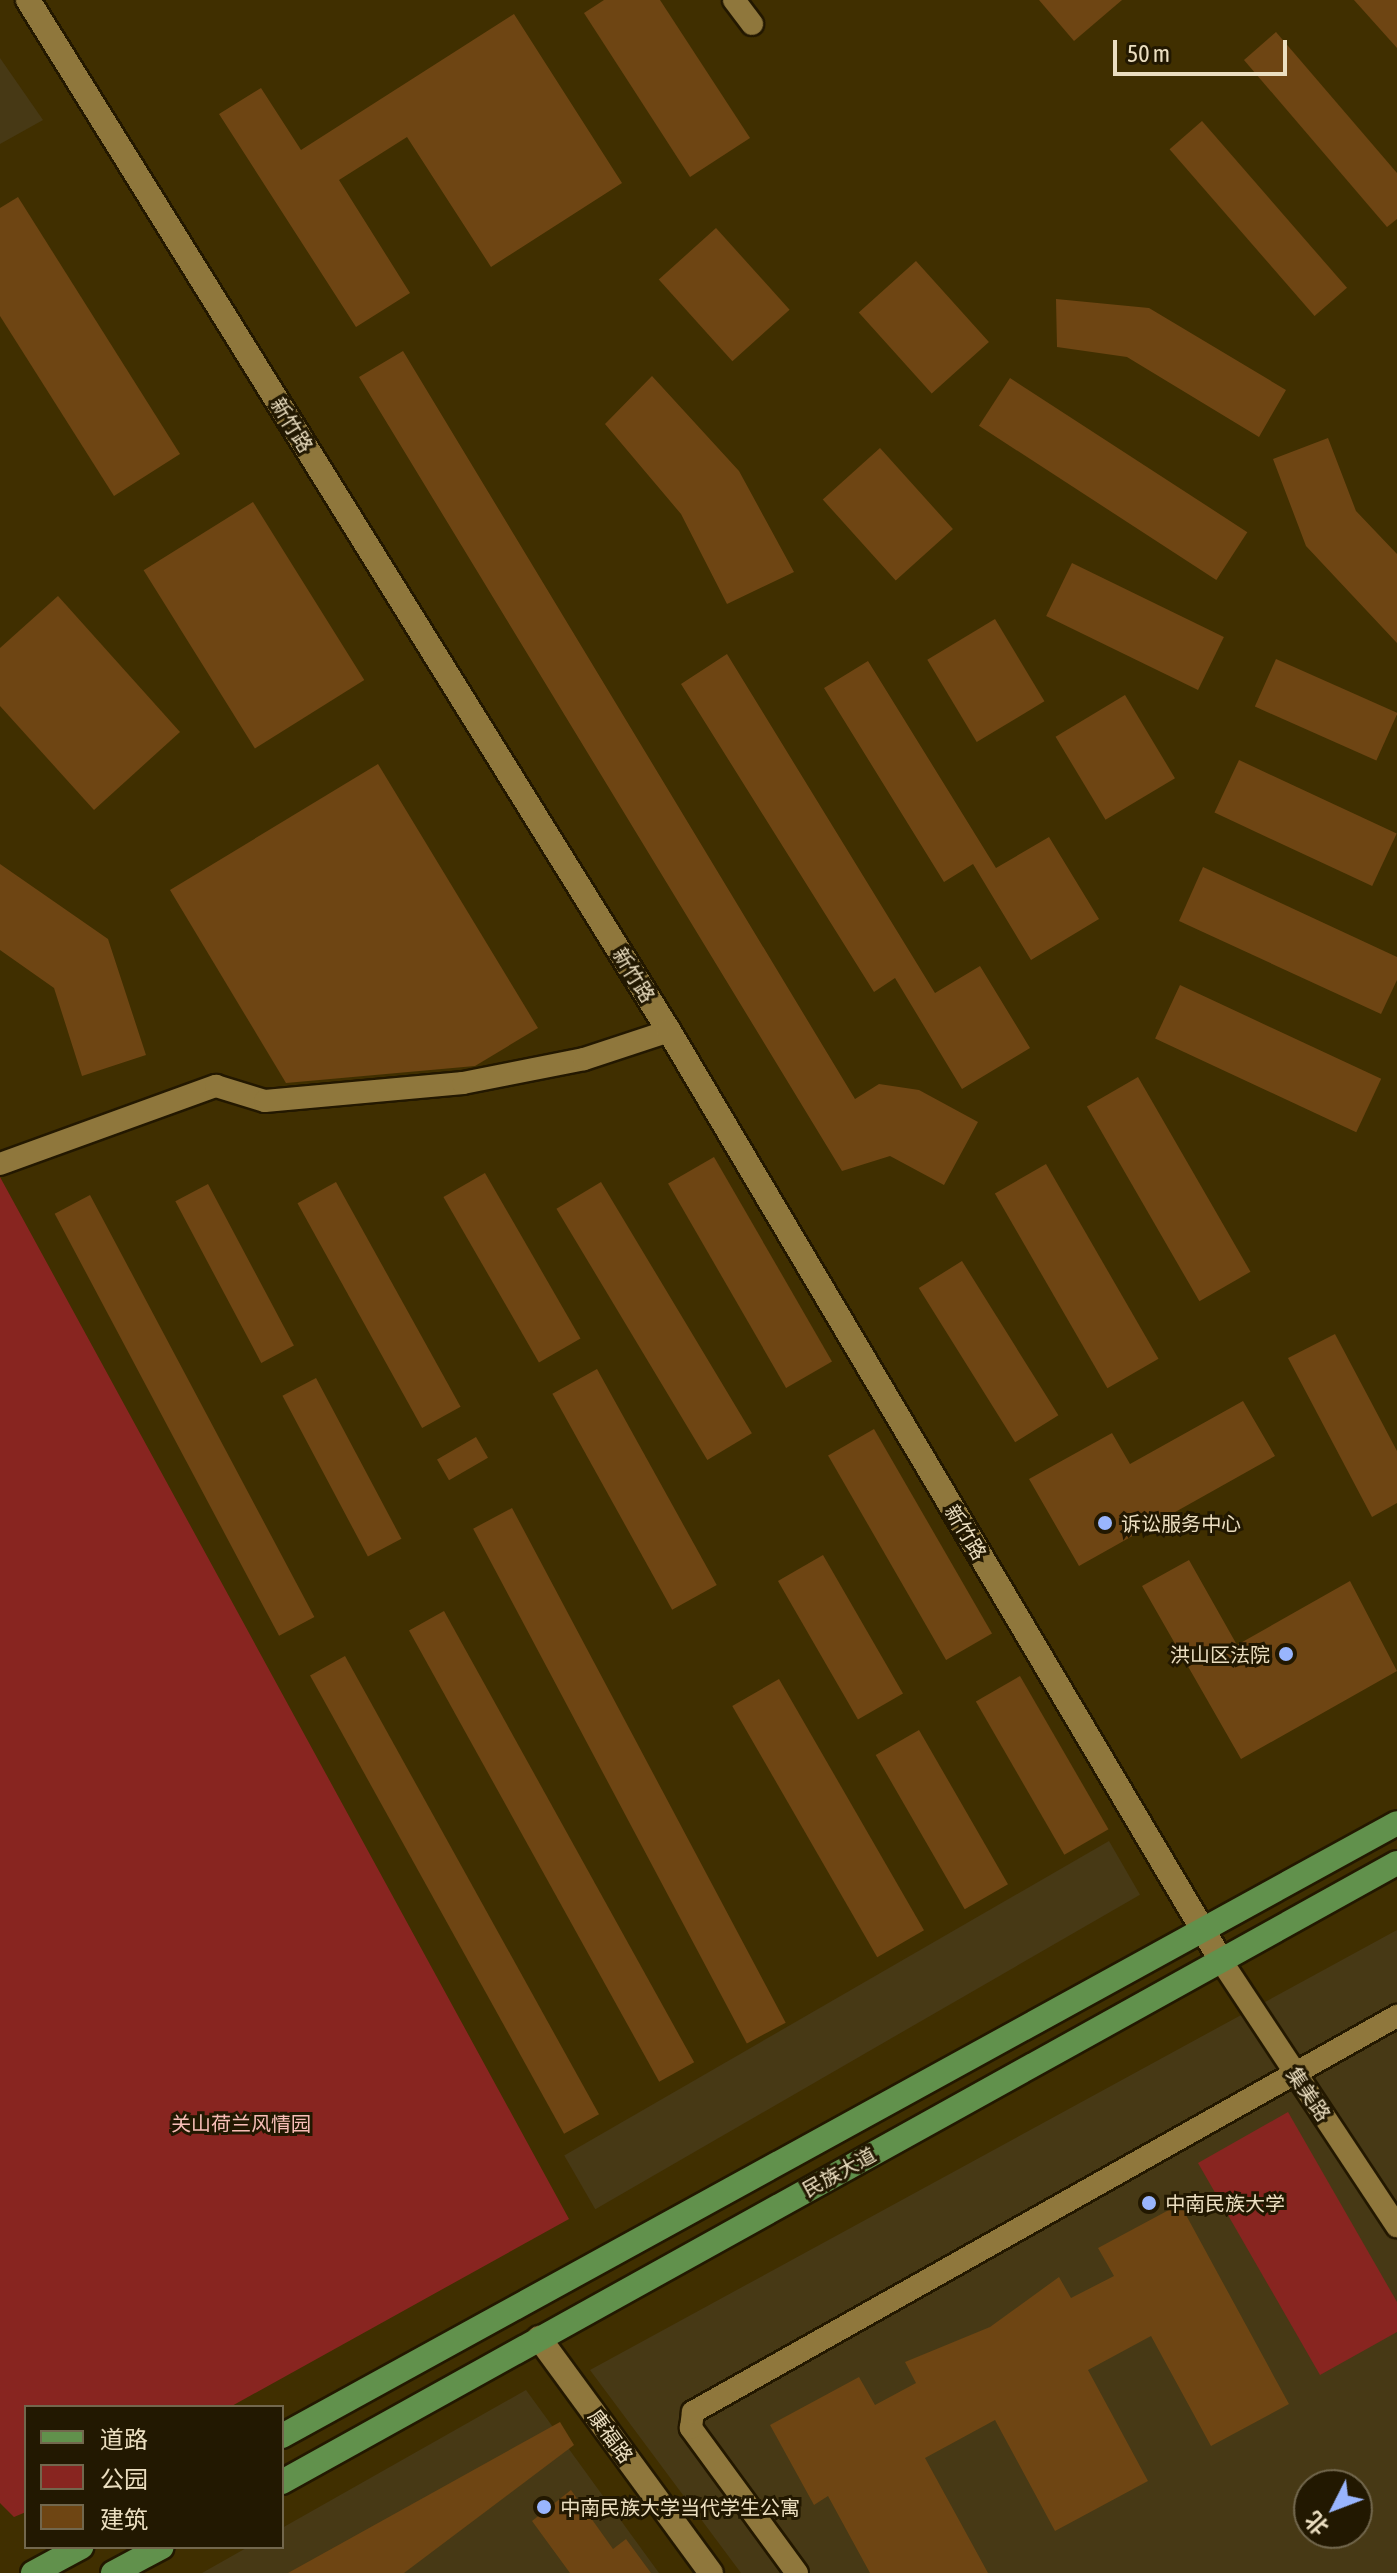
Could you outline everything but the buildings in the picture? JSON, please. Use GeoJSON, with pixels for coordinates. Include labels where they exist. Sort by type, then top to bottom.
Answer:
{"type":"FeatureCollection","features":[{"type":"Feature","properties":{"kind":"main road","name":"新竹路"},"geometry":{"type":"LineString","coordinates":[[28,0],[669,1031],[1222,1962]]}},
{"type":"Feature","properties":{"kind":"main road","name":"民族大道"},"geometry":{"type":"LineString","coordinates":[[284,2435],[1397,1823]]}},
{"type":"Feature","properties":{"kind":"main road","name":"民族大道"},"geometry":{"type":"LineString","coordinates":[[284,2481],[1397,1863]]}},
{"type":"Feature","properties":{"kind":"main road","name":"康福路"},"geometry":{"type":"LineString","coordinates":[[539,2338],[711,2573]]}},
{"type":"Feature","properties":{"kind":"main road"},"geometry":{"type":"LineString","coordinates":[[33,2573],[77,2549]]}},
{"type":"Feature","properties":{"kind":"main road"},"geometry":{"type":"LineString","coordinates":[[113,2573],[158,2549]]}},
{"type":"Feature","properties":{"kind":"street"},"geometry":{"type":"LineString","coordinates":[[734,0],[752,24]]}},
{"type":"Feature","properties":{"kind":"street"},"geometry":{"type":"LineString","coordinates":[[0,1164],[216,1086],[265,1101],[463,1083],[584,1059],[669,1031]]}},
{"type":"Feature","properties":{"kind":"street","name":"集美路"},"geometry":{"type":"LineString","coordinates":[[1222,1962],[1397,2226]]}},
{"type":"Feature","properties":{"kind":"street"},"geometry":{"type":"LineString","coordinates":[[797,2573],[691,2428],[693,2412],[1397,2016]]}},
{"type":"Feature","properties":{"kind":"shaded area"},"geometry":{"type":"Polygon","coordinates":[[[0,58],[43,120],[0,144],[0,58]]]}},
{"type":"Feature","properties":{"kind":"shaded area"},"geometry":{"type":"Polygon","coordinates":[[[1109,1841],[1140,1895],[595,2209],[564,2156],[1109,1841]]]}},
{"type":"Feature","properties":{"kind":"shaded area","name":"中南民族大学"},"geometry":{"type":"Polygon","coordinates":[[[1397,1930],[1397,2573],[741,2573],[590,2370],[1397,1930]]]}},
{"type":"Feature","properties":{"kind":"shaded area"},"geometry":{"type":"Polygon","coordinates":[[[526,2390],[659,2573],[202,2573],[244,2549],[284,2549],[284,2527],[526,2390]]]}},
{"type":"Feature","properties":{"kind":"green space","name":"关山荷兰风情园"},"geometry":{"type":"Polygon","coordinates":[[[0,1177],[569,2219],[234,2405],[24,2405],[24,2513],[14,2517],[0,2503],[0,1177]]]}},
{"type":"Feature","properties":{"kind":"green space"},"geometry":{"type":"Polygon","coordinates":[[[1288,2112],[1397,2302],[1397,2332],[1320,2375],[1198,2163],[1288,2112]]]}},
{"type":"Feature","properties":{"kind":"place","name":"诉讼服务中心"},"geometry":{"type":"Point","coordinates":[1105,1523]}},
{"type":"Feature","properties":{"kind":"place","name":"洪山区法院"},"geometry":{"type":"Point","coordinates":[1286,1654]}},
{"type":"Feature","properties":{"kind":"place","name":"中南民族大学"},"geometry":{"type":"Point","coordinates":[1149,2203]}},
{"type":"Feature","properties":{"kind":"place","name":"中南民族大学当代学生公寓"},"geometry":{"type":"Point","coordinates":[544,2507]}}]}
